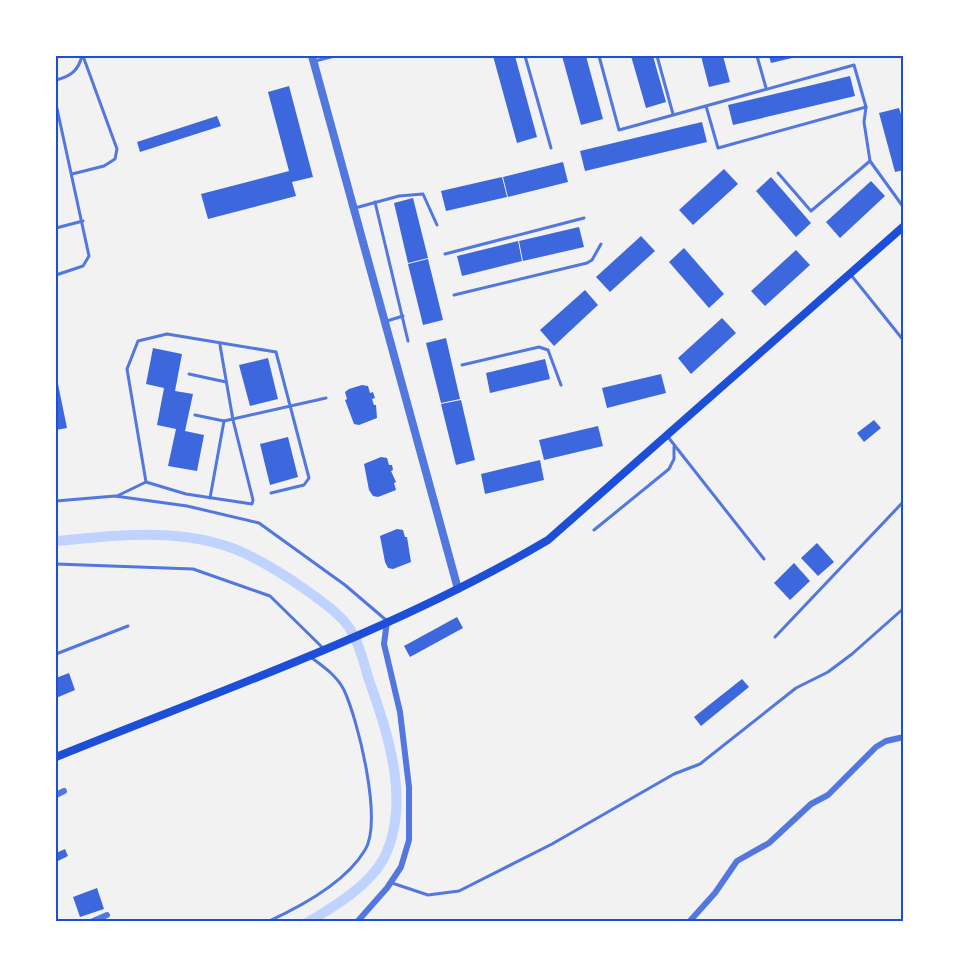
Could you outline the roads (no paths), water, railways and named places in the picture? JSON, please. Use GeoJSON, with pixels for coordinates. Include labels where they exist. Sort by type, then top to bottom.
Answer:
{"type":"FeatureCollection","features":[{"type":"Feature","properties":{"kind":"main road"},"geometry":{"type":"LineString","coordinates":[[56,757],[370,629],[487,576],[548,540],[903,226]]}},
{"type":"Feature","properties":{"kind":"street"},"geometry":{"type":"LineString","coordinates":[[312,59],[458,589]]}},
{"type":"Feature","properties":{"kind":"street"},"geometry":{"type":"LineString","coordinates":[[357,921],[401,867],[409,840],[409,787],[400,712],[384,644],[387,621]]}},
{"type":"Feature","properties":{"kind":"street"},"geometry":{"type":"LineString","coordinates":[[689,921],[715,893],[737,861],[769,843],[811,804],[828,795],[876,747],[886,741],[903,737]]}},
{"type":"Feature","properties":{"kind":"street"},"geometry":{"type":"LineString","coordinates":[[56,795],[64,791]]}},
{"type":"Feature","properties":{"kind":"street"},"geometry":{"type":"LineString","coordinates":[[91,921],[108,915]]}},
{"type":"Feature","properties":{"kind":"lane"},"geometry":{"type":"LineString","coordinates":[[84,56],[97,56]]}},
{"type":"Feature","properties":{"kind":"lane"},"geometry":{"type":"LineString","coordinates":[[56,80],[68,77],[78,69],[84,56]]}},
{"type":"Feature","properties":{"kind":"lane"},"geometry":{"type":"LineString","coordinates":[[72,174],[104,166],[115,159],[117,149],[84,56]]}},
{"type":"Feature","properties":{"kind":"lane"},"geometry":{"type":"LineString","coordinates":[[312,59],[335,56]]}},
{"type":"Feature","properties":{"kind":"lane"},"geometry":{"type":"LineString","coordinates":[[525,56],[551,148]]}},
{"type":"Feature","properties":{"kind":"lane"},"geometry":{"type":"LineString","coordinates":[[599,56],[620,130],[854,65],[866,107],[864,122],[870,161],[903,208]]}},
{"type":"Feature","properties":{"kind":"lane"},"geometry":{"type":"LineString","coordinates":[[657,56],[674,115]]}},
{"type":"Feature","properties":{"kind":"lane"},"geometry":{"type":"LineString","coordinates":[[757,56],[766,89]]}},
{"type":"Feature","properties":{"kind":"lane"},"geometry":{"type":"LineString","coordinates":[[56,104],[89,256],[83,266],[56,275]]}},
{"type":"Feature","properties":{"kind":"lane"},"geometry":{"type":"LineString","coordinates":[[706,106],[718,148],[866,107]]}},
{"type":"Feature","properties":{"kind":"lane"},"geometry":{"type":"LineString","coordinates":[[56,133],[62,131]]}},
{"type":"Feature","properties":{"kind":"lane"},"geometry":{"type":"LineString","coordinates":[[778,172],[811,212],[870,161]]}},
{"type":"Feature","properties":{"kind":"lane"},"geometry":{"type":"LineString","coordinates":[[353,208],[415,193],[423,194],[438,225]]}},
{"type":"Feature","properties":{"kind":"lane"},"geometry":{"type":"LineString","coordinates":[[375,202],[408,340]]}},
{"type":"Feature","properties":{"kind":"lane"},"geometry":{"type":"LineString","coordinates":[[445,254],[584,218]]}},
{"type":"Feature","properties":{"kind":"lane"},"geometry":{"type":"LineString","coordinates":[[56,228],[83,221]]}},
{"type":"Feature","properties":{"kind":"lane"},"geometry":{"type":"LineString","coordinates":[[454,295],[587,263],[592,260],[601,244]]}},
{"type":"Feature","properties":{"kind":"lane"},"geometry":{"type":"LineString","coordinates":[[850,273],[903,341]]}},
{"type":"Feature","properties":{"kind":"lane"},"geometry":{"type":"LineString","coordinates":[[385,322],[402,316]]}},
{"type":"Feature","properties":{"kind":"lane"},"geometry":{"type":"LineString","coordinates":[[146,482],[127,369],[138,341],[167,334],[220,345],[276,352],[309,478],[304,485],[271,493]]}},
{"type":"Feature","properties":{"kind":"lane"},"geometry":{"type":"LineString","coordinates":[[115,496],[146,482],[249,505],[253,500],[233,420],[220,345]]}},
{"type":"Feature","properties":{"kind":"lane"},"geometry":{"type":"LineString","coordinates":[[462,365],[539,347],[548,350],[561,385]]}},
{"type":"Feature","properties":{"kind":"lane"},"geometry":{"type":"LineString","coordinates":[[189,374],[226,382]]}},
{"type":"Feature","properties":{"kind":"lane"},"geometry":{"type":"LineString","coordinates":[[195,415],[224,421],[233,420],[326,398]]}},
{"type":"Feature","properties":{"kind":"lane"},"geometry":{"type":"LineString","coordinates":[[210,498],[224,421]]}},
{"type":"Feature","properties":{"kind":"lane"},"geometry":{"type":"LineString","coordinates":[[666,436],[764,560]]}},
{"type":"Feature","properties":{"kind":"lane"},"geometry":{"type":"LineString","coordinates":[[594,530],[669,468],[674,459],[674,445]]}},
{"type":"Feature","properties":{"kind":"lane"},"geometry":{"type":"LineString","coordinates":[[56,501],[115,496],[187,506],[259,523],[345,585],[387,621]]}},
{"type":"Feature","properties":{"kind":"lane"},"geometry":{"type":"LineString","coordinates":[[775,637],[903,501]]}},
{"type":"Feature","properties":{"kind":"lane"},"geometry":{"type":"LineString","coordinates":[[56,564],[194,569],[270,596],[324,649]]}},
{"type":"Feature","properties":{"kind":"lane"},"geometry":{"type":"LineString","coordinates":[[391,882],[428,895],[459,891],[552,844],[644,790],[700,764],[796,688],[828,672],[852,654],[903,608]]}},
{"type":"Feature","properties":{"kind":"lane"},"geometry":{"type":"LineString","coordinates":[[56,654],[128,626]]}},
{"type":"Feature","properties":{"kind":"lane"},"geometry":{"type":"LineString","coordinates":[[267,921],[322,893],[366,849],[372,827],[367,776],[357,724],[343,688],[329,671],[308,656]]}},
{"type":"Feature","properties":{"kind":"waterway"},"geometry":{"type":"LineString","coordinates":[[56,541],[107,536],[158,535],[208,541],[233,548],[278,572],[319,599],[348,626],[360,650],[389,743],[394,767],[396,814],[392,836],[378,868],[361,886],[308,922]]}}]}
